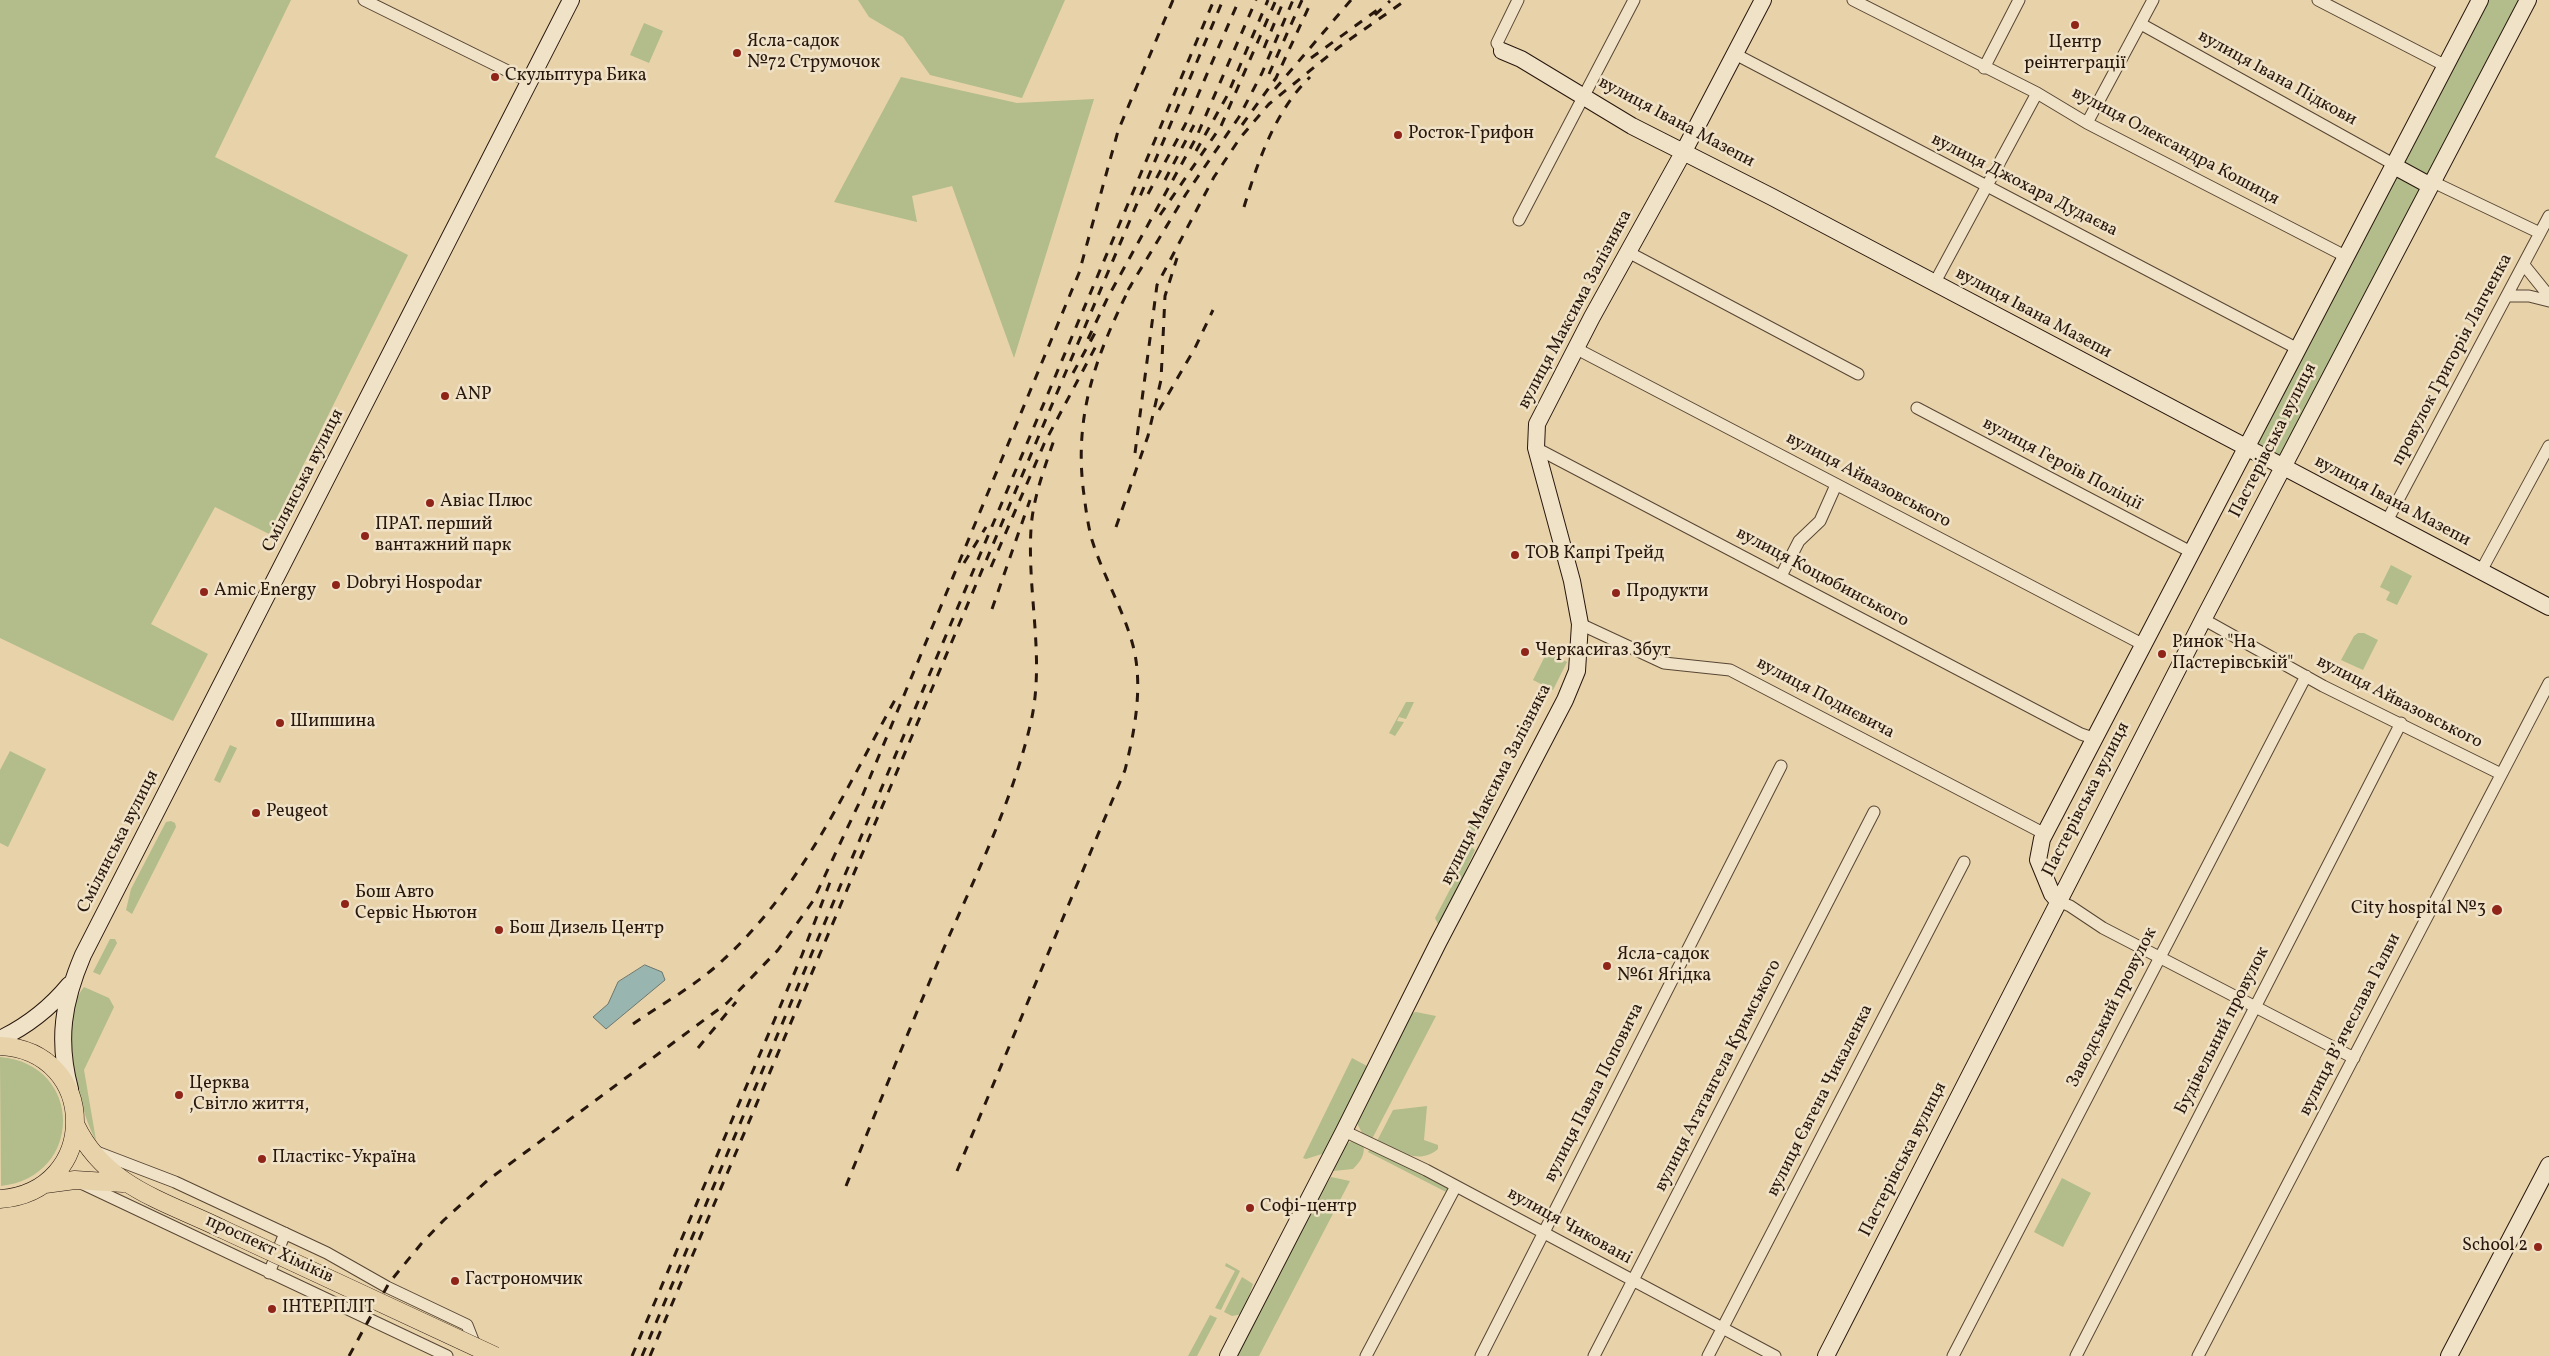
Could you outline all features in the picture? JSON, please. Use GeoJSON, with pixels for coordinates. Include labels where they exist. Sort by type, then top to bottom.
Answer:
{"type":"FeatureCollection","features":[{"type":"Feature","properties":{"kind":"main road","name":"Смілянська вулиця"},"geometry":{"type":"LineString","coordinates":[[72,981],[571,0]]}},
{"type":"Feature","properties":{"kind":"main road","name":"вулиця Максима Залізняка"},"geometry":{"type":"LineString","coordinates":[[1228,1356],[1438,943],[1565,700],[1577,672],[1580,624],[1572,581],[1536,448],[1537,424],[1763,0]]}},
{"type":"Feature","properties":{"kind":"main road","name":"Пастерівська вулиця"},"geometry":{"type":"LineString","coordinates":[[2058,901],[2052,894],[2038,860],[2045,834],[2142,644],[2395,166],[2480,0]]}},
{"type":"Feature","properties":{"kind":"main road","name":"Пастерівська вулиця"},"geometry":{"type":"LineString","coordinates":[[1826,1356],[2203,619],[2284,468],[2430,183],[2528,0]]}},
{"type":"Feature","properties":{"kind":"main road","name":"вулиця Івана Мазепи"},"geometry":{"type":"LineString","coordinates":[[1502,51],[1521,59],[1632,126],[1684,151],[2549,607]]}},
{"type":"Feature","properties":{"kind":"main road"},"geometry":{"type":"LineString","coordinates":[[2395,166],[2430,183]]}},
{"type":"Feature","properties":{"kind":"main road"},"geometry":{"type":"LineString","coordinates":[[0,1040],[46,1010],[72,981]]}},
{"type":"Feature","properties":{"kind":"main road"},"geometry":{"type":"LineString","coordinates":[[45,1184],[63,1164],[74,1140],[76,1126],[65,1072],[63,1041],[66,1003],[72,981]]}},
{"type":"Feature","properties":{"kind":"main road"},"geometry":{"type":"LineString","coordinates":[[0,1046],[26,1050],[40,1057],[53,1067],[71,1094]]}},
{"type":"Feature","properties":{"kind":"main road"},"geometry":{"type":"LineString","coordinates":[[76,1126],[88,1148],[104,1168],[124,1183]]}},
{"type":"Feature","properties":{"kind":"main road"},"geometry":{"type":"LineString","coordinates":[[2448,1356],[2549,1165]]}},
{"type":"Feature","properties":{"kind":"main road"},"geometry":{"type":"LineString","coordinates":[[5,1200],[45,1184],[75,1180],[124,1183]]}},
{"type":"Feature","properties":{"kind":"main road","name":"проспект Хіміків"},"geometry":{"type":"LineString","coordinates":[[124,1183],[495,1356]]}},
{"type":"Feature","properties":{"kind":"street"},"geometry":{"type":"LineString","coordinates":[[364,0],[530,82]]}},
{"type":"Feature","properties":{"kind":"street"},"geometry":{"type":"LineString","coordinates":[[1502,51],[1497,43],[1518,0]]}},
{"type":"Feature","properties":{"kind":"street"},"geometry":{"type":"LineString","coordinates":[[1519,220],[1634,0]]}},
{"type":"Feature","properties":{"kind":"street","name":"вулиця Олександра Кошиця"},"geometry":{"type":"LineString","coordinates":[[1853,0],[1984,68],[2037,93],[2087,123],[2347,257]]}},
{"type":"Feature","properties":{"kind":"street"},"geometry":{"type":"LineString","coordinates":[[1984,68],[2019,0]]}},
{"type":"Feature","properties":{"kind":"street"},"geometry":{"type":"LineString","coordinates":[[2087,123],[2153,0]]}},
{"type":"Feature","properties":{"kind":"street"},"geometry":{"type":"LineString","coordinates":[[2318,0],[2446,66]]}},
{"type":"Feature","properties":{"kind":"street","name":"вулиця Івана Підкови"},"geometry":{"type":"LineString","coordinates":[[2141,24],[2395,166]]}},
{"type":"Feature","properties":{"kind":"street","name":"вулиця Джохара Дудаєва"},"geometry":{"type":"LineString","coordinates":[[1735,54],[2298,350]]}},
{"type":"Feature","properties":{"kind":"street"},"geometry":{"type":"LineString","coordinates":[[1934,284],[2037,93]]}},
{"type":"Feature","properties":{"kind":"street"},"geometry":{"type":"LineString","coordinates":[[2430,183],[2540,233]]}},
{"type":"Feature","properties":{"kind":"street","name":"провулок Григорія Лапченка"},"geometry":{"type":"LineString","coordinates":[[2387,521],[2549,216]]}},
{"type":"Feature","properties":{"kind":"street"},"geometry":{"type":"LineString","coordinates":[[1628,252],[1858,374]]}},
{"type":"Feature","properties":{"kind":"street"},"geometry":{"type":"LineString","coordinates":[[2524,264],[2549,296]]}},
{"type":"Feature","properties":{"kind":"street"},"geometry":{"type":"LineString","coordinates":[[2508,296],[2529,296],[2549,301]]}},
{"type":"Feature","properties":{"kind":"street","name":"вулиця Айвазовського"},"geometry":{"type":"LineString","coordinates":[[1577,349],[2142,644]]}},
{"type":"Feature","properties":{"kind":"street","name":"вулиця Героїв Поліції"},"geometry":{"type":"LineString","coordinates":[[1917,408],[2191,552]]}},
{"type":"Feature","properties":{"kind":"street"},"geometry":{"type":"LineString","coordinates":[[2481,571],[2549,446]]}},
{"type":"Feature","properties":{"kind":"street","name":"вулиця Коцюбинського"},"geometry":{"type":"LineString","coordinates":[[1536,448],[2081,734],[2093,738]]}},
{"type":"Feature","properties":{"kind":"street"},"geometry":{"type":"LineString","coordinates":[[1781,576],[1799,541],[1820,521],[1836,485]]}},
{"type":"Feature","properties":{"kind":"street","name":"вулиця Айвазовського"},"geometry":{"type":"LineString","coordinates":[[2203,619],[2306,676],[2501,774]]}},
{"type":"Feature","properties":{"kind":"street","name":"вулиця Поднєвича"},"geometry":{"type":"LineString","coordinates":[[1580,624],[1664,663],[1730,670],[2045,834]]}},
{"type":"Feature","properties":{"kind":"street","name":"Заводський провулок"},"geometry":{"type":"LineString","coordinates":[[1953,1356],[2306,676]]}},
{"type":"Feature","properties":{"kind":"street","name":"вулиця Вʼячеслава Галви"},"geometry":{"type":"LineString","coordinates":[[2198,1356],[2549,683]]}},
{"type":"Feature","properties":{"kind":"street","name":"Будівельний провулок"},"geometry":{"type":"LineString","coordinates":[[2076,1356],[2401,723]]}},
{"type":"Feature","properties":{"kind":"street","name":"вулиця Павла Поповича"},"geometry":{"type":"LineString","coordinates":[[1481,1356],[1781,766]]}},
{"type":"Feature","properties":{"kind":"street","name":"вулиця Агатангела Кримського"},"geometry":{"type":"LineString","coordinates":[[1594,1356],[1874,812]]}},
{"type":"Feature","properties":{"kind":"street","name":"вулиця Євгена Чикаленка"},"geometry":{"type":"LineString","coordinates":[[1708,1356],[1964,862]]}},
{"type":"Feature","properties":{"kind":"street"},"geometry":{"type":"LineString","coordinates":[[2058,901],[2070,906],[2103,928],[2354,1058]]}},
{"type":"Feature","properties":{"kind":"street","name":"вулиця Чиковані"},"geometry":{"type":"LineString","coordinates":[[1344,1131],[1456,1186],[1632,1282],[1775,1356]]}},
{"type":"Feature","properties":{"kind":"street"},"geometry":{"type":"LineString","coordinates":[[88,1148],[175,1182],[285,1233],[327,1253],[387,1287],[467,1325],[480,1356]]}},
{"type":"Feature","properties":{"kind":"street"},"geometry":{"type":"LineString","coordinates":[[75,1180],[447,1356]]}},
{"type":"Feature","properties":{"kind":"street"},"geometry":{"type":"LineString","coordinates":[[1366,1356],[1456,1186]]}},
{"type":"Feature","properties":{"kind":"street"},"geometry":{"type":"LineString","coordinates":[[269,1273],[285,1233]]}},
{"type":"Feature","properties":{"kind":"street"},"geometry":{"type":"LineString","coordinates":[[474,1342],[506,1356]]}},
{"type":"Feature","properties":{"kind":"green space"},"geometry":{"type":"Polygon","coordinates":[[[0,0],[291,0],[215,157],[408,255],[269,534],[215,507],[151,624],[208,654],[173,721],[0,638],[0,0]]]}},
{"type":"Feature","properties":{"kind":"green space"},"geometry":{"type":"Polygon","coordinates":[[[858,0],[1065,0],[1022,98],[930,75],[903,37],[869,17],[858,0]]]}},
{"type":"Feature","properties":{"kind":"green space"},"geometry":{"type":"Polygon","coordinates":[[[2485,0],[2521,0],[2429,174],[2417,172],[2407,165],[2403,158],[2485,0]]]}},
{"type":"Feature","properties":{"kind":"green space"},"geometry":{"type":"Polygon","coordinates":[[[644,23],[663,31],[649,63],[630,55],[644,23]]]}},
{"type":"Feature","properties":{"kind":"green space"},"geometry":{"type":"Polygon","coordinates":[[[901,77],[1017,103],[1094,99],[1014,358],[952,186],[912,196],[917,222],[834,202],[901,77]]]}},
{"type":"Feature","properties":{"kind":"green space"},"geometry":{"type":"Polygon","coordinates":[[[2401,175],[2421,189],[2283,454],[2278,456],[2257,447],[2256,438],[2394,176],[2401,175]]]}},
{"type":"Feature","properties":{"kind":"green space"},"geometry":{"type":"Polygon","coordinates":[[[2391,565],[2412,576],[2397,605],[2386,600],[2390,592],[2380,587],[2391,565]]]}},
{"type":"Feature","properties":{"kind":"green space"},"geometry":{"type":"Polygon","coordinates":[[[2358,633],[2364,633],[2378,640],[2363,670],[2341,660],[2354,636],[2358,633]]]}},
{"type":"Feature","properties":{"kind":"green space"},"geometry":{"type":"Polygon","coordinates":[[[1547,652],[1567,662],[1553,690],[1533,680],[1547,652]]]}},
{"type":"Feature","properties":{"kind":"green space"},"geometry":{"type":"Polygon","coordinates":[[[1406,702],[1414,702],[1406,719],[1399,717],[1397,721],[1404,722],[1395,736],[1389,733],[1406,702]]]}},
{"type":"Feature","properties":{"kind":"green space"},"geometry":{"type":"Polygon","coordinates":[[[230,745],[237,748],[220,783],[214,780],[230,745]]]}},
{"type":"Feature","properties":{"kind":"green space"},"geometry":{"type":"Polygon","coordinates":[[[10,751],[46,769],[8,847],[0,843],[0,770],[10,751]]]}},
{"type":"Feature","properties":{"kind":"green space"},"geometry":{"type":"Polygon","coordinates":[[[1483,799],[1494,805],[1480,831],[1476,829],[1469,845],[1475,850],[1464,874],[1463,886],[1441,924],[1438,924],[1435,918],[1457,876],[1449,871],[1448,868],[1483,799]]]}},
{"type":"Feature","properties":{"kind":"green space"},"geometry":{"type":"Polygon","coordinates":[[[171,821],[175,823],[176,827],[132,914],[126,910],[131,889],[166,822],[171,821]]]}},
{"type":"Feature","properties":{"kind":"green space"},"geometry":{"type":"Polygon","coordinates":[[[110,939],[115,939],[117,943],[100,975],[93,972],[110,939]]]}},
{"type":"Feature","properties":{"kind":"green space"},"geometry":{"type":"Polygon","coordinates":[[[84,987],[109,998],[114,1007],[84,1070],[96,1140],[89,1126],[77,1086],[72,1040],[72,1019],[76,1001],[84,987]]]}},
{"type":"Feature","properties":{"kind":"green space"},"geometry":{"type":"Polygon","coordinates":[[[1412,1013],[1436,1016],[1372,1139],[1362,1133],[1357,1123],[1412,1013]]]}},
{"type":"Feature","properties":{"kind":"green space"},"geometry":{"type":"Polygon","coordinates":[[[0,1057],[28,1064],[47,1079],[59,1099],[63,1121],[59,1143],[48,1163],[28,1178],[1,1186],[0,1057]]]}},
{"type":"Feature","properties":{"kind":"green space"},"geometry":{"type":"Polygon","coordinates":[[[1352,1058],[1367,1066],[1367,1069],[1325,1153],[1306,1159],[1303,1158],[1352,1058]]]}},
{"type":"Feature","properties":{"kind":"green space"},"geometry":{"type":"Polygon","coordinates":[[[1427,1106],[1424,1140],[1438,1145],[1438,1149],[1430,1154],[1415,1156],[1400,1152],[1377,1141],[1393,1110],[1427,1106]]]}},
{"type":"Feature","properties":{"kind":"green space"},"geometry":{"type":"Polygon","coordinates":[[[1352,1141],[1363,1144],[1364,1151],[1360,1161],[1353,1169],[1333,1171],[1332,1169],[1342,1149],[1352,1141]]]}},
{"type":"Feature","properties":{"kind":"green space"},"geometry":{"type":"Polygon","coordinates":[[[1371,1147],[1449,1187],[1448,1193],[1368,1152],[1371,1147]]]}},
{"type":"Feature","properties":{"kind":"green space"},"geometry":{"type":"Polygon","coordinates":[[[1331,1177],[1350,1181],[1259,1356],[1236,1356],[1311,1210],[1331,1177]]]}},
{"type":"Feature","properties":{"kind":"green space"},"geometry":{"type":"Polygon","coordinates":[[[2062,1178],[2091,1193],[2063,1247],[2034,1232],[2062,1178]]]}},
{"type":"Feature","properties":{"kind":"green space"},"geometry":{"type":"Polygon","coordinates":[[[1226,1263],[1240,1271],[1221,1310],[1215,1308],[1235,1271],[1225,1266],[1226,1263]]]}},
{"type":"Feature","properties":{"kind":"green space"},"geometry":{"type":"Polygon","coordinates":[[[1242,1277],[1253,1284],[1243,1314],[1232,1316],[1224,1312],[1242,1277]]]}},
{"type":"Feature","properties":{"kind":"green space"},"geometry":{"type":"Polygon","coordinates":[[[1210,1315],[1217,1318],[1197,1356],[1188,1356],[1210,1315]]]}},
{"type":"Feature","properties":{"kind":"water"},"geometry":{"type":"Polygon","coordinates":[[[645,965],[662,972],[665,980],[606,1029],[593,1017],[608,1004],[618,982],[645,965]]]}},
{"type":"Feature","properties":{"kind":"railway"},"geometry":{"type":"LineString","coordinates":[[349,1356],[389,1283],[421,1244],[444,1220],[488,1180],[727,1003],[778,950],[813,901],[861,799],[1079,273],[1118,131],[1173,0]]}},
{"type":"Feature","properties":{"kind":"railway"},"geometry":{"type":"LineString","coordinates":[[642,1356],[1214,0]]}},
{"type":"Feature","properties":{"kind":"railway"},"geometry":{"type":"LineString","coordinates":[[650,1356],[1223,0]]}},
{"type":"Feature","properties":{"kind":"railway"},"geometry":{"type":"LineString","coordinates":[[1148,194],[1185,125],[1239,0]]}},
{"type":"Feature","properties":{"kind":"railway"},"geometry":{"type":"LineString","coordinates":[[1088,339],[1108,297],[1196,138],[1256,0]]}},
{"type":"Feature","properties":{"kind":"railway"},"geometry":{"type":"LineString","coordinates":[[1196,151],[1227,96],[1268,0]]}},
{"type":"Feature","properties":{"kind":"railway"},"geometry":{"type":"LineString","coordinates":[[1160,215],[1221,126],[1276,0]]}},
{"type":"Feature","properties":{"kind":"railway"},"geometry":{"type":"LineString","coordinates":[[1264,48],[1284,0]]}},
{"type":"Feature","properties":{"kind":"railway"},"geometry":{"type":"LineString","coordinates":[[1128,290],[1186,194],[1239,117],[1262,73],[1293,0]]}},
{"type":"Feature","properties":{"kind":"railway"},"geometry":{"type":"LineString","coordinates":[[1269,74],[1302,0]]}},
{"type":"Feature","properties":{"kind":"railway"},"geometry":{"type":"LineString","coordinates":[[1242,125],[1276,78],[1312,0]]}},
{"type":"Feature","properties":{"kind":"railway"},"geometry":{"type":"LineString","coordinates":[[1275,89],[1351,0]]}},
{"type":"Feature","properties":{"kind":"railway"},"geometry":{"type":"LineString","coordinates":[[1135,453],[1157,285],[1214,177],[1240,138],[1269,104],[1339,47],[1406,0]]}},
{"type":"Feature","properties":{"kind":"railway"},"geometry":{"type":"LineString","coordinates":[[1375,15],[1390,1]]}},
{"type":"Feature","properties":{"kind":"railway"},"geometry":{"type":"LineString","coordinates":[[1311,58],[1380,8]]}},
{"type":"Feature","properties":{"kind":"railway"},"geometry":{"type":"LineString","coordinates":[[1244,207],[1255,172],[1277,121],[1298,90],[1310,77]]}},
{"type":"Feature","properties":{"kind":"railway"},"geometry":{"type":"LineString","coordinates":[[1165,180],[1194,125]]}},
{"type":"Feature","properties":{"kind":"railway"},"geometry":{"type":"LineString","coordinates":[[1116,527],[1148,436],[1161,380],[1165,296],[1177,258]]}},
{"type":"Feature","properties":{"kind":"railway"},"geometry":{"type":"LineString","coordinates":[[957,1171],[1125,770],[1132,739],[1138,690],[1136,658],[1128,629],[1092,540],[1088,524],[1081,466],[1085,412],[1090,387],[1107,336],[1131,285]]}},
{"type":"Feature","properties":{"kind":"railway"},"geometry":{"type":"LineString","coordinates":[[1159,410],[1195,348],[1213,310]]}},
{"type":"Feature","properties":{"kind":"railway"},"geometry":{"type":"LineString","coordinates":[[1073,373],[1095,333]]}},
{"type":"Feature","properties":{"kind":"railway"},"geometry":{"type":"LineString","coordinates":[[991,567],[1044,444],[1097,344]]}},
{"type":"Feature","properties":{"kind":"railway"},"geometry":{"type":"LineString","coordinates":[[846,1186],[921,1002],[1004,809],[1023,754],[1030,726],[1036,677],[1030,554],[1032,517],[1040,482],[1055,437]]}},
{"type":"Feature","properties":{"kind":"railway"},"geometry":{"type":"LineString","coordinates":[[992,609],[1030,500]]}},
{"type":"Feature","properties":{"kind":"railway"},"geometry":{"type":"LineString","coordinates":[[964,563],[986,527]]}},
{"type":"Feature","properties":{"kind":"railway"},"geometry":{"type":"LineString","coordinates":[[633,1024],[691,986],[713,969],[751,932],[776,902],[820,836],[896,698]]}},
{"type":"Feature","properties":{"kind":"railway"},"geometry":{"type":"LineString","coordinates":[[632,1356],[802,955],[832,877]]}},
{"type":"Feature","properties":{"kind":"railway"},"geometry":{"type":"LineString","coordinates":[[698,1048],[736,1002]]}},
{"type":"Feature","properties":{"kind":"place","name":"Центр реінтеграції"},"geometry":{"type":"Point","coordinates":[2075,25]}},
{"type":"Feature","properties":{"kind":"place","name":"Ясла-садок №72 Струмочок"},"geometry":{"type":"Point","coordinates":[737,53]}},
{"type":"Feature","properties":{"kind":"place","name":"Cкульптура Бика"},"geometry":{"type":"Point","coordinates":[495,77]}},
{"type":"Feature","properties":{"kind":"place","name":"Росток-Грифон"},"geometry":{"type":"Point","coordinates":[1398,135]}},
{"type":"Feature","properties":{"kind":"place","name":"ANP"},"geometry":{"type":"Point","coordinates":[445,396]}},
{"type":"Feature","properties":{"kind":"place","name":"Авіас Плюс"},"geometry":{"type":"Point","coordinates":[430,503]}},
{"type":"Feature","properties":{"kind":"place","name":"ПРАТ. перший вантажний парк"},"geometry":{"type":"Point","coordinates":[365,536]}},
{"type":"Feature","properties":{"kind":"place","name":"ТОВ Капрі Трейд"},"geometry":{"type":"Point","coordinates":[1515,555]}},
{"type":"Feature","properties":{"kind":"place","name":"Dobryi Hospodar"},"geometry":{"type":"Point","coordinates":[336,585]}},
{"type":"Feature","properties":{"kind":"place","name":"Amic Energy"},"geometry":{"type":"Point","coordinates":[204,592]}},
{"type":"Feature","properties":{"kind":"place","name":"Продукти"},"geometry":{"type":"Point","coordinates":[1616,593]}},
{"type":"Feature","properties":{"kind":"place","name":"Черкасигаз Збут"},"geometry":{"type":"Point","coordinates":[1525,652]}},
{"type":"Feature","properties":{"kind":"place","name":"Ринок \"На Пастерівській\""},"geometry":{"type":"Point","coordinates":[2162,654]}},
{"type":"Feature","properties":{"kind":"place","name":"Шипшина"},"geometry":{"type":"Point","coordinates":[280,723]}},
{"type":"Feature","properties":{"kind":"place","name":"Peugeot"},"geometry":{"type":"Point","coordinates":[256,813]}},
{"type":"Feature","properties":{"kind":"place","name":"Бош Авто Сервіс Ньютон"},"geometry":{"type":"Point","coordinates":[345,904]}},
{"type":"Feature","properties":{"kind":"place","name":"City hospital №3"},"geometry":{"type":"Point","coordinates":[2497,910]}},
{"type":"Feature","properties":{"kind":"place","name":"Бош Дизель Центр"},"geometry":{"type":"Point","coordinates":[499,930]}},
{"type":"Feature","properties":{"kind":"place","name":"Ясла-садок №61 Ягідка"},"geometry":{"type":"Point","coordinates":[1607,966]}},
{"type":"Feature","properties":{"kind":"place","name":"Церква ,Світло життя,"},"geometry":{"type":"Point","coordinates":[179,1095]}},
{"type":"Feature","properties":{"kind":"place","name":"Пластікс-Україна"},"geometry":{"type":"Point","coordinates":[262,1159]}},
{"type":"Feature","properties":{"kind":"place","name":"Софі-центр"},"geometry":{"type":"Point","coordinates":[1250,1208]}},
{"type":"Feature","properties":{"kind":"place","name":"School 2"},"geometry":{"type":"Point","coordinates":[2538,1247]}},
{"type":"Feature","properties":{"kind":"place","name":"Гастрономчик"},"geometry":{"type":"Point","coordinates":[455,1281]}},
{"type":"Feature","properties":{"kind":"place","name":"ІНТЕРПЛІТ"},"geometry":{"type":"Point","coordinates":[272,1309]}}]}
